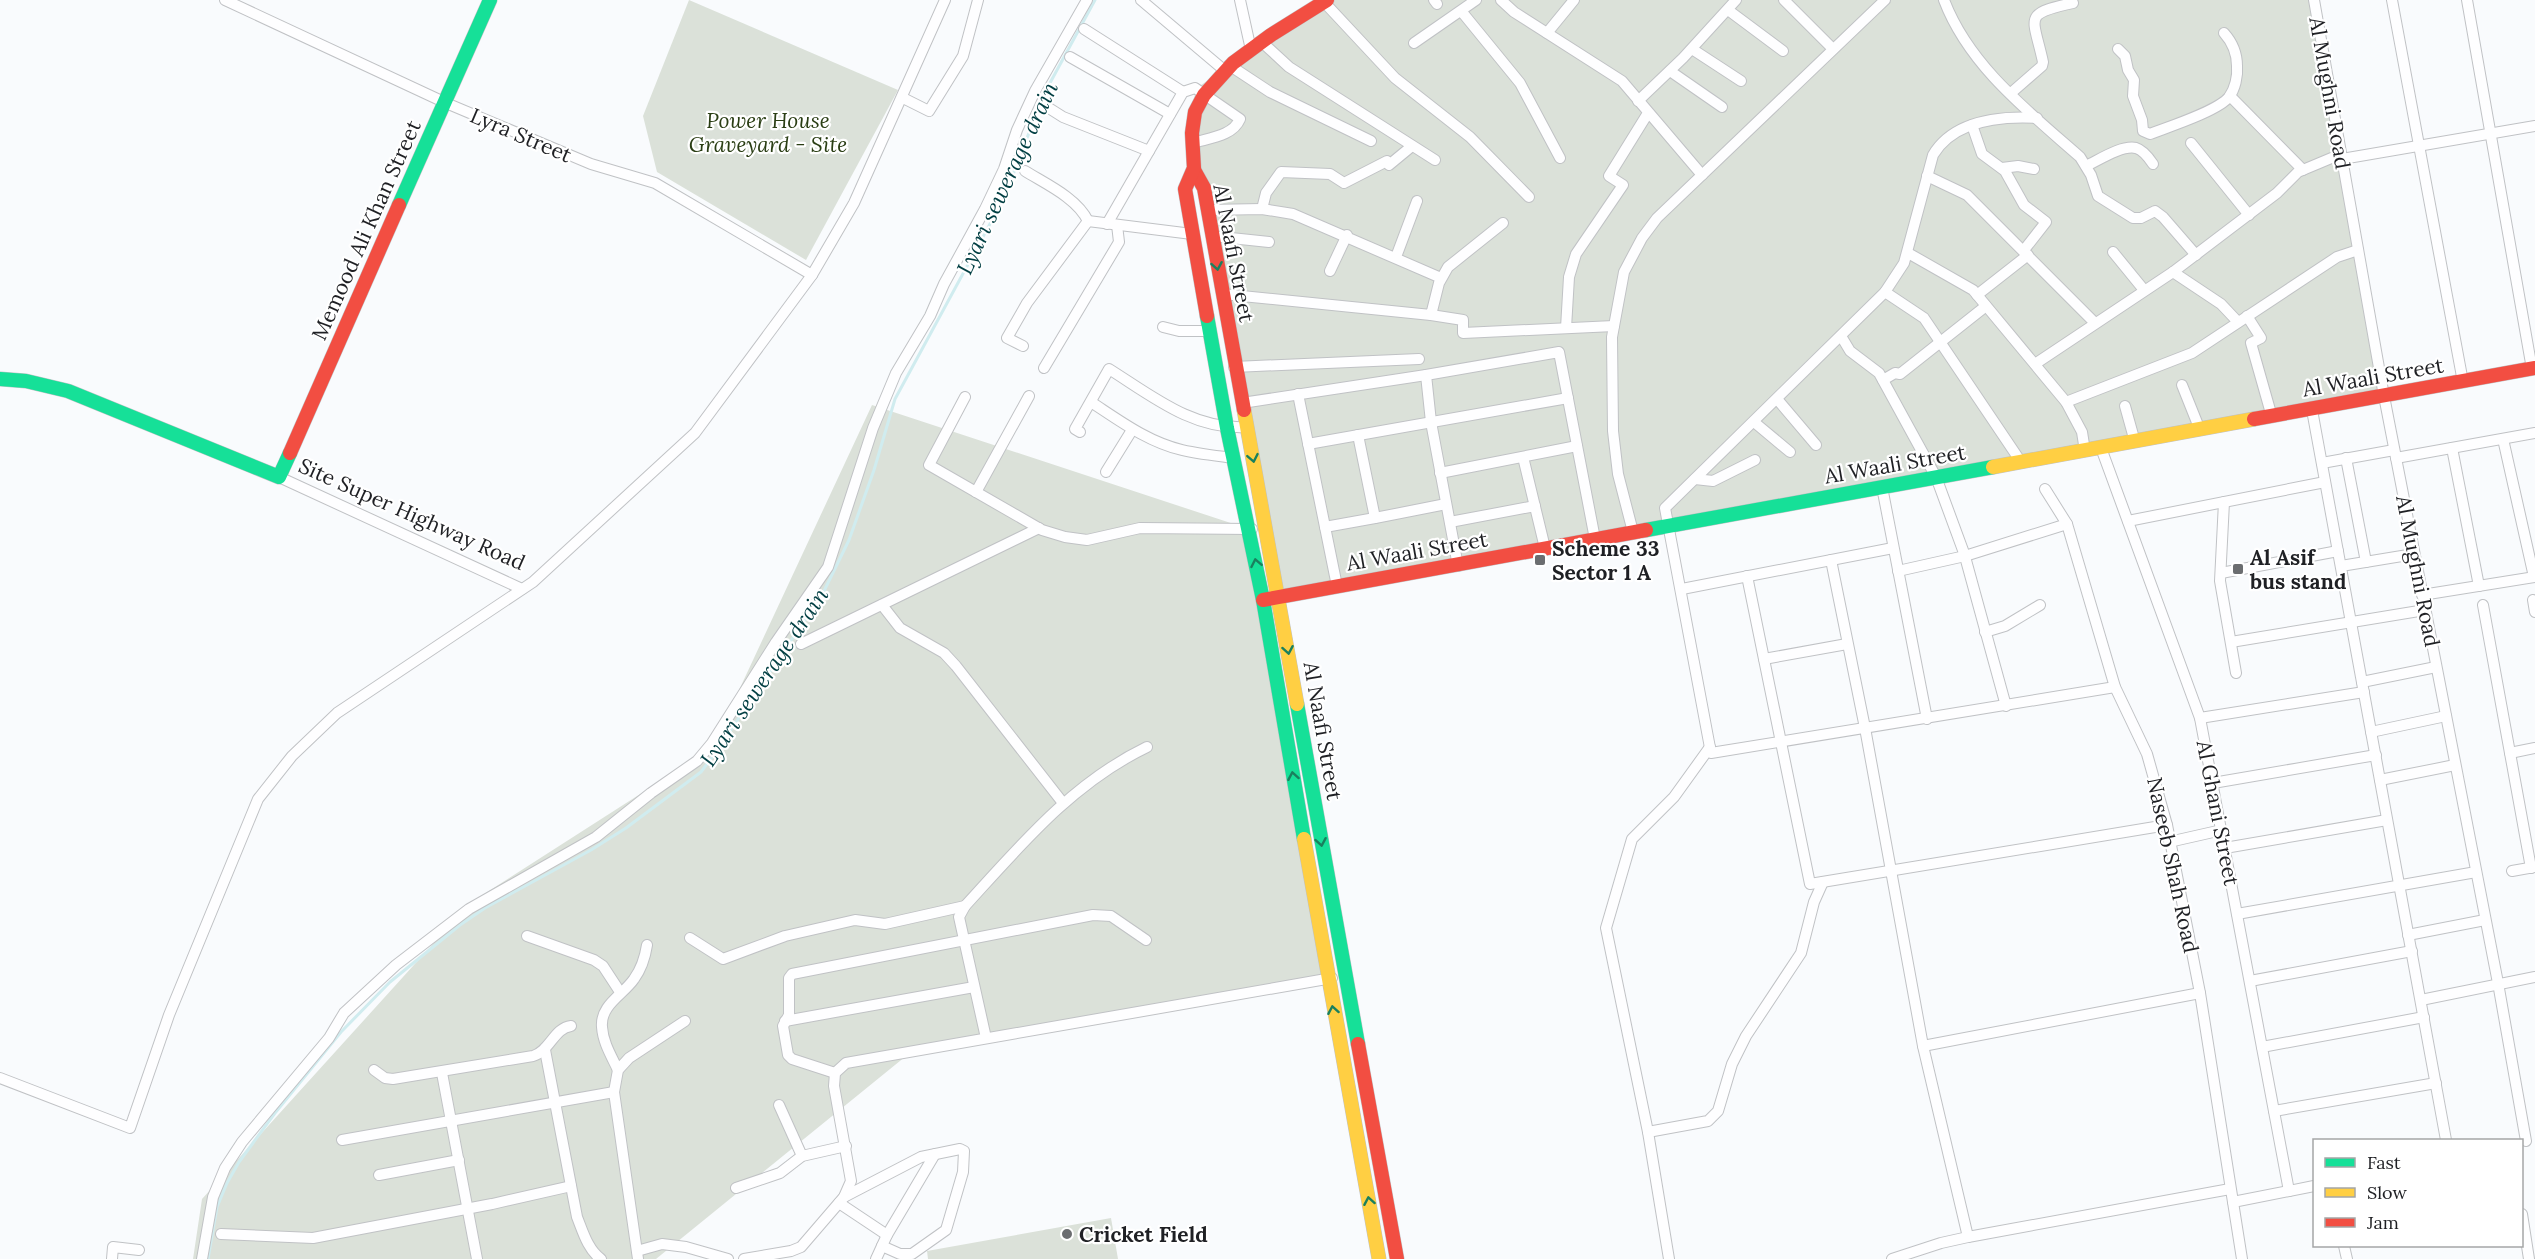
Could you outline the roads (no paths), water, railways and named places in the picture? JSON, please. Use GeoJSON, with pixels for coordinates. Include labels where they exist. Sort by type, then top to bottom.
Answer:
{"type":"FeatureCollection","features":[{"type":"Feature","properties":{"kind":"street","name":"Lyra Street"},"geometry":{"type":"LineString","coordinates":[[225,0],[446,103],[591,164],[655,183],[812,275]]}},
{"type":"Feature","properties":{"kind":"street","name":"Memood Ali Khan Street"},"geometry":{"type":"LineString","coordinates":[[279,477],[490,0]]}},
{"type":"Feature","properties":{"kind":"street","name":"Site Super Highway Road"},"geometry":{"type":"LineString","coordinates":[[0,379],[26,381],[68,391],[279,477],[522,589],[695,433],[812,275],[854,203],[945,0]]}},
{"type":"Feature","properties":{"kind":"street"},"geometry":{"type":"LineString","coordinates":[[903,98],[929,111],[963,56],[978,0]]}},
{"type":"Feature","properties":{"kind":"street"},"geometry":{"type":"LineString","coordinates":[[202,1259],[213,1197],[225,1168],[242,1142],[329,1038],[344,1013],[396,965],[469,909],[596,837],[651,793],[697,761],[712,743],[776,642],[828,567],[873,428],[892,383],[930,316],[944,284],[989,199],[1035,91],[1087,0]]}},
{"type":"Feature","properties":{"kind":"street"},"geometry":{"type":"LineString","coordinates":[[1141,0],[1227,67],[1270,92],[1371,141]]}},
{"type":"Feature","properties":{"kind":"street"},"geometry":{"type":"LineString","coordinates":[[1240,0],[1257,46],[1435,160]]}},
{"type":"Feature","properties":{"kind":"street"},"geometry":{"type":"LineString","coordinates":[[1414,43],[1462,12],[1476,0]]}},
{"type":"Feature","properties":{"kind":"street"},"geometry":{"type":"LineString","coordinates":[[1501,0],[1514,12],[1615,75],[1702,175]]}},
{"type":"Feature","properties":{"kind":"street"},"geometry":{"type":"LineString","coordinates":[[1547,33],[1574,0]]}},
{"type":"Feature","properties":{"kind":"street"},"geometry":{"type":"LineString","coordinates":[[1638,101],[1692,49],[1736,0]]}},
{"type":"Feature","properties":{"kind":"street"},"geometry":{"type":"LineString","coordinates":[[1784,0],[1833,49]]}},
{"type":"Feature","properties":{"kind":"street"},"geometry":{"type":"LineString","coordinates":[[1944,0],[1950,17],[1981,63],[2080,157],[2091,174],[2098,196],[2133,218],[2141,218],[2155,211],[2196,255]]}},
{"type":"Feature","properties":{"kind":"street","name":"Al Mughni Road"},"geometry":{"type":"LineString","coordinates":[[2314,0],[2384,396],[2528,1141]]}},
{"type":"Feature","properties":{"kind":"street"},"geometry":{"type":"LineString","coordinates":[[2392,0],[2463,382]]}},
{"type":"Feature","properties":{"kind":"street"},"geometry":{"type":"LineString","coordinates":[[2467,0],[2533,368]]}},
{"type":"Feature","properties":{"kind":"street"},"geometry":{"type":"LineString","coordinates":[[1194,170],[1195,112],[1208,87],[1227,67],[1326,1],[1395,78],[1470,137],[1529,197]]}},
{"type":"Feature","properties":{"kind":"street"},"geometry":{"type":"LineString","coordinates":[[1633,532],[1618,474],[1613,432],[1614,326],[1624,272],[1631,257],[1657,218],[1880,1]]}},
{"type":"Feature","properties":{"kind":"street"},"geometry":{"type":"LineString","coordinates":[[2011,93],[2042,66],[2034,22],[2037,13],[2043,9],[2073,3]]}},
{"type":"Feature","properties":{"kind":"street"},"geometry":{"type":"LineString","coordinates":[[1728,10],[1783,51]]}},
{"type":"Feature","properties":{"kind":"street"},"geometry":{"type":"LineString","coordinates":[[1462,12],[1520,83],[1560,158]]}},
{"type":"Feature","properties":{"kind":"street"},"geometry":{"type":"LineString","coordinates":[[1084,29],[1183,92]]}},
{"type":"Feature","properties":{"kind":"street"},"geometry":{"type":"LineString","coordinates":[[2118,49],[2125,56],[2128,70],[2134,80],[2133,96],[2146,134],[2186,121],[2230,96],[2236,81],[2237,60],[2231,41],[2224,33]]}},
{"type":"Feature","properties":{"kind":"street"},"geometry":{"type":"LineString","coordinates":[[1692,49],[1741,81]]}},
{"type":"Feature","properties":{"kind":"street"},"geometry":{"type":"LineString","coordinates":[[1070,57],[1170,114]]}},
{"type":"Feature","properties":{"kind":"street"},"geometry":{"type":"LineString","coordinates":[[1670,71],[1722,107]]}},
{"type":"Feature","properties":{"kind":"street"},"geometry":{"type":"LineString","coordinates":[[1044,368],[1119,242],[1112,224],[1149,151],[1183,92],[1195,88],[1240,119],[1234,128],[1222,135],[1193,143]]}},
{"type":"Feature","properties":{"kind":"street"},"geometry":{"type":"LineString","coordinates":[[2230,96],[2303,170]]}},
{"type":"Feature","properties":{"kind":"street"},"geometry":{"type":"LineString","coordinates":[[1044,105],[1063,117],[1149,151]]}},
{"type":"Feature","properties":{"kind":"street"},"geometry":{"type":"LineString","coordinates":[[1566,328],[1569,277],[1576,254],[1623,184],[1609,176],[1648,113]]}},
{"type":"Feature","properties":{"kind":"street"},"geometry":{"type":"LineString","coordinates":[[2037,118],[1983,120],[1951,134],[1939,145],[1933,154],[1908,253],[1885,292],[1665,508],[1711,753],[2115,687]]}},
{"type":"Feature","properties":{"kind":"street"},"geometry":{"type":"LineString","coordinates":[[1972,125],[1982,154],[2002,168],[2018,190],[2024,205],[2046,222],[2026,253],[1977,295]]}},
{"type":"Feature","properties":{"kind":"street"},"geometry":{"type":"LineString","coordinates":[[2035,364],[2173,272],[2249,215],[2303,170],[2341,157],[2491,135],[2535,126]]}},
{"type":"Feature","properties":{"kind":"street"},"geometry":{"type":"LineString","coordinates":[[2191,143],[2249,215]]}},
{"type":"Feature","properties":{"kind":"street"},"geometry":{"type":"LineString","coordinates":[[1262,209],[1266,192],[1281,172],[1330,174],[1344,183],[1387,161],[1389,165],[1412,146]]}},
{"type":"Feature","properties":{"kind":"street"},"geometry":{"type":"LineString","coordinates":[[2086,166],[2123,149],[2134,147],[2142,151],[2153,164]]}},
{"type":"Feature","properties":{"kind":"street"},"geometry":{"type":"LineString","coordinates":[[2002,168],[2018,166],[2034,169]]}},
{"type":"Feature","properties":{"kind":"street","name":"Al Naafi Street"},"geometry":{"type":"LineString","coordinates":[[1194,170],[1204,188],[1234,367],[1279,597],[1321,844],[1348,976],[1397,1259]]}},
{"type":"Feature","properties":{"kind":"street","name":"Al Naafi Street"},"geometry":{"type":"LineString","coordinates":[[1194,170],[1185,189],[1192,234],[1227,428],[1263,600],[1379,1259]]}},
{"type":"Feature","properties":{"kind":"street"},"geometry":{"type":"LineString","coordinates":[[1025,171],[1058,191],[1084,214],[1088,221]]}},
{"type":"Feature","properties":{"kind":"street"},"geometry":{"type":"LineString","coordinates":[[1928,176],[1967,195],[2096,323]]}},
{"type":"Feature","properties":{"kind":"street"},"geometry":{"type":"LineString","coordinates":[[1396,257],[1417,201]]}},
{"type":"Feature","properties":{"kind":"street"},"geometry":{"type":"LineString","coordinates":[[1207,210],[1262,209],[1293,214],[1442,278]]}},
{"type":"Feature","properties":{"kind":"street"},"geometry":{"type":"LineString","coordinates":[[1088,221],[1192,234]]}},
{"type":"Feature","properties":{"kind":"street"},"geometry":{"type":"LineString","coordinates":[[1023,346],[1007,338],[1027,303],[1088,221]]}},
{"type":"Feature","properties":{"kind":"street"},"geometry":{"type":"LineString","coordinates":[[1431,315],[1442,278],[1448,267],[1503,223]]}},
{"type":"Feature","properties":{"kind":"street"},"geometry":{"type":"LineString","coordinates":[[1212,236],[1269,242]]}},
{"type":"Feature","properties":{"kind":"street"},"geometry":{"type":"LineString","coordinates":[[1330,271],[1347,236]]}},
{"type":"Feature","properties":{"kind":"street"},"geometry":{"type":"LineString","coordinates":[[2066,402],[2192,352],[2337,256],[2358,250]]}},
{"type":"Feature","properties":{"kind":"street"},"geometry":{"type":"LineString","coordinates":[[2113,252],[2144,290]]}},
{"type":"Feature","properties":{"kind":"street"},"geometry":{"type":"LineString","coordinates":[[1908,253],[1973,290],[2066,402],[2082,432],[2085,451]]}},
{"type":"Feature","properties":{"kind":"street"},"geometry":{"type":"LineString","coordinates":[[2173,272],[2242,319],[2261,338],[2251,343],[2272,417]]}},
{"type":"Feature","properties":{"kind":"street"},"geometry":{"type":"LineString","coordinates":[[1885,292],[1924,318],[2021,462]]}},
{"type":"Feature","properties":{"kind":"street"},"geometry":{"type":"LineString","coordinates":[[1222,294],[1463,320],[1463,333],[1614,326]]}},
{"type":"Feature","properties":{"kind":"street"},"geometry":{"type":"LineString","coordinates":[[1883,380],[1895,373],[1900,374],[1986,306]]}},
{"type":"Feature","properties":{"kind":"street"},"geometry":{"type":"LineString","coordinates":[[1163,327],[1179,331],[1210,331]]}},
{"type":"Feature","properties":{"kind":"street"},"geometry":{"type":"LineString","coordinates":[[1841,336],[1850,351],[1874,369],[1883,380],[1936,477],[1965,556],[2006,706]]}},
{"type":"Feature","properties":{"kind":"street"},"geometry":{"type":"LineString","coordinates":[[1242,403],[1559,352],[1595,539]]}},
{"type":"Feature","properties":{"kind":"street"},"geometry":{"type":"LineString","coordinates":[[1234,367],[1419,359]]}},
{"type":"Feature","properties":{"kind":"street","name":"Al Waali Street"},"geometry":{"type":"LineString","coordinates":[[1263,600],[2533,368]]}},
{"type":"Feature","properties":{"kind":"street"},"geometry":{"type":"LineString","coordinates":[[1080,432],[1075,429],[1109,369],[1181,414],[1227,428],[1246,427]]}},
{"type":"Feature","properties":{"kind":"street"},"geometry":{"type":"LineString","coordinates":[[1426,375],[1431,422],[1458,566]]}},
{"type":"Feature","properties":{"kind":"street"},"geometry":{"type":"LineString","coordinates":[[2182,385],[2200,430]]}},
{"type":"Feature","properties":{"kind":"street"},"geometry":{"type":"LineString","coordinates":[[1298,394],[1337,586]]}},
{"type":"Feature","properties":{"kind":"street"},"geometry":{"type":"LineString","coordinates":[[976,492],[1029,396]]}},
{"type":"Feature","properties":{"kind":"street"},"geometry":{"type":"LineString","coordinates":[[965,397],[929,465],[1039,528],[1065,537],[1088,540],[1140,528],[1264,529]]}},
{"type":"Feature","properties":{"kind":"street"},"geometry":{"type":"LineString","coordinates":[[1308,444],[1568,398]]}},
{"type":"Feature","properties":{"kind":"street"},"geometry":{"type":"LineString","coordinates":[[1777,399],[1816,445]]}},
{"type":"Feature","properties":{"kind":"street"},"geometry":{"type":"LineString","coordinates":[[1091,402],[1132,430],[1157,442],[1182,450],[1234,458]]}},
{"type":"Feature","properties":{"kind":"street"},"geometry":{"type":"LineString","coordinates":[[2126,406],[2135,442]]}},
{"type":"Feature","properties":{"kind":"street"},"geometry":{"type":"LineString","coordinates":[[2312,410],[2446,1139]]}},
{"type":"Feature","properties":{"kind":"street"},"geometry":{"type":"LineString","coordinates":[[1754,422],[1790,452]]}},
{"type":"Feature","properties":{"kind":"street"},"geometry":{"type":"LineString","coordinates":[[1106,472],[1132,430]]}},
{"type":"Feature","properties":{"kind":"street"},"geometry":{"type":"LineString","coordinates":[[2322,462],[2452,448],[2535,433]]}},
{"type":"Feature","properties":{"kind":"street"},"geometry":{"type":"LineString","coordinates":[[1358,435],[1375,518]]}},
{"type":"Feature","properties":{"kind":"street"},"geometry":{"type":"LineString","coordinates":[[2422,595],[2534,577],[2503,439]]}},
{"type":"Feature","properties":{"kind":"street"},"geometry":{"type":"LineString","coordinates":[[1440,472],[1577,446]]}},
{"type":"Feature","properties":{"kind":"street","name":"Al Ghani Street"},"geometry":{"type":"LineString","coordinates":[[2101,448],[2200,718],[2289,1191]]}},
{"type":"Feature","properties":{"kind":"street"},"geometry":{"type":"LineString","coordinates":[[2452,448],[2479,586]]}},
{"type":"Feature","properties":{"kind":"street"},"geometry":{"type":"LineString","coordinates":[[1523,457],[1545,548]]}},
{"type":"Feature","properties":{"kind":"street"},"geometry":{"type":"LineString","coordinates":[[2346,458],[2366,561]]}},
{"type":"Feature","properties":{"kind":"street"},"geometry":{"type":"LineString","coordinates":[[1695,479],[1713,481],[1755,460]]}},
{"type":"Feature","properties":{"kind":"street"},"geometry":{"type":"LineString","coordinates":[[2128,521],[2325,482]]}},
{"type":"Feature","properties":{"kind":"street"},"geometry":{"type":"LineString","coordinates":[[1882,487],[1927,718]]}},
{"type":"Feature","properties":{"kind":"street","name":"Naseeb Shah Road"},"geometry":{"type":"LineString","coordinates":[[2045,489],[2067,524],[2115,687],[2148,754],[2167,825],[2200,993],[2241,1259]]}},
{"type":"Feature","properties":{"kind":"street"},"geometry":{"type":"LineString","coordinates":[[2224,502],[2221,573],[2236,673]]}},
{"type":"Feature","properties":{"kind":"street"},"geometry":{"type":"LineString","coordinates":[[1325,527],[1446,504]]}},
{"type":"Feature","properties":{"kind":"street"},"geometry":{"type":"LineString","coordinates":[[1450,522],[1534,506]]}},
{"type":"Feature","properties":{"kind":"street"},"geometry":{"type":"LineString","coordinates":[[1898,572],[1965,556],[2067,524]]}},
{"type":"Feature","properties":{"kind":"street"},"geometry":{"type":"LineString","coordinates":[[801,644],[1039,528]]}},
{"type":"Feature","properties":{"kind":"street"},"geometry":{"type":"LineString","coordinates":[[1682,589],[1893,548]]}},
{"type":"Feature","properties":{"kind":"street"},"geometry":{"type":"LineString","coordinates":[[2221,573],[2338,551]]}},
{"type":"Feature","properties":{"kind":"street"},"geometry":{"type":"LineString","coordinates":[[2341,566],[2414,554]]}},
{"type":"Feature","properties":{"kind":"street"},"geometry":{"type":"LineString","coordinates":[[1831,560],[1865,728],[1923,1046],[1968,1238]]}},
{"type":"Feature","properties":{"kind":"street"},"geometry":{"type":"LineString","coordinates":[[1747,576],[1810,884],[2167,825]]}},
{"type":"Feature","properties":{"kind":"street"},"geometry":{"type":"LineString","coordinates":[[0,1078],[130,1128],[169,1015],[258,799],[292,756],[337,713],[522,589]]}},
{"type":"Feature","properties":{"kind":"street"},"geometry":{"type":"LineString","coordinates":[[2533,600],[2535,612]]}},
{"type":"Feature","properties":{"kind":"street"},"geometry":{"type":"LineString","coordinates":[[882,604],[900,628],[944,653],[1063,803]]}},
{"type":"Feature","properties":{"kind":"street"},"geometry":{"type":"LineString","coordinates":[[1986,632],[2005,626],[2040,605]]}},
{"type":"Feature","properties":{"kind":"street"},"geometry":{"type":"LineString","coordinates":[[2483,605],[2533,868],[2512,871]]}},
{"type":"Feature","properties":{"kind":"street"},"geometry":{"type":"LineString","coordinates":[[2231,642],[2425,610]]}},
{"type":"Feature","properties":{"kind":"street"},"geometry":{"type":"LineString","coordinates":[[1764,659],[1847,644]]}},
{"type":"Feature","properties":{"kind":"street"},"geometry":{"type":"LineString","coordinates":[[2200,718],[2363,687],[2436,667]]}},
{"type":"Feature","properties":{"kind":"street"},"geometry":{"type":"LineString","coordinates":[[2371,732],[2446,716]]}},
{"type":"Feature","properties":{"kind":"street"},"geometry":{"type":"LineString","coordinates":[[986,1038],[959,916],[964,906],[1063,803],[1115,762],[1147,747]]}},
{"type":"Feature","properties":{"kind":"street"},"geometry":{"type":"LineString","coordinates":[[1669,1259],[1648,1132],[1606,928],[1632,839],[1674,797],[1710,747]]}},
{"type":"Feature","properties":{"kind":"street"},"geometry":{"type":"LineString","coordinates":[[2510,753],[2535,748]]}},
{"type":"Feature","properties":{"kind":"street"},"geometry":{"type":"LineString","coordinates":[[2213,783],[2376,755]]}},
{"type":"Feature","properties":{"kind":"street"},"geometry":{"type":"LineString","coordinates":[[2380,780],[2455,765]]}},
{"type":"Feature","properties":{"kind":"street"},"geometry":{"type":"LineString","coordinates":[[2225,848],[2387,820]]}},
{"type":"Feature","properties":{"kind":"street"},"geometry":{"type":"LineString","coordinates":[[2169,842],[2222,830]]}},
{"type":"Feature","properties":{"kind":"street"},"geometry":{"type":"LineString","coordinates":[[2237,914],[2476,872]]}},
{"type":"Feature","properties":{"kind":"street"},"geometry":{"type":"LineString","coordinates":[[1648,1132],[1708,1120],[1718,1111],[1732,1064],[1746,1036],[1801,952],[1814,902],[1823,882]]}},
{"type":"Feature","properties":{"kind":"street"},"geometry":{"type":"LineString","coordinates":[[690,938],[723,959],[785,936],[855,920],[885,924],[964,906]]}},
{"type":"Feature","properties":{"kind":"street"},"geometry":{"type":"LineString","coordinates":[[835,1072],[792,1059],[788,1055],[783,1026],[789,1014],[789,978],[792,974],[1093,915],[1111,916],[1146,940]]}},
{"type":"Feature","properties":{"kind":"street"},"geometry":{"type":"LineString","coordinates":[[2409,935],[2485,920]]}},
{"type":"Feature","properties":{"kind":"street"},"geometry":{"type":"LineString","coordinates":[[527,936],[594,960],[603,966],[620,993]]}},
{"type":"Feature","properties":{"kind":"street"},"geometry":{"type":"LineString","coordinates":[[618,1070],[604,1041],[601,1025],[604,1011],[633,981],[644,963],[647,945]]}},
{"type":"Feature","properties":{"kind":"street"},"geometry":{"type":"LineString","coordinates":[[2250,981],[2412,951]]}},
{"type":"Feature","properties":{"kind":"street"},"geometry":{"type":"LineString","coordinates":[[795,1259],[801,1247],[842,1200],[851,1181],[834,1086],[835,1072],[846,1063],[1348,976]]}},
{"type":"Feature","properties":{"kind":"street"},"geometry":{"type":"LineString","coordinates":[[2421,999],[2535,977]]}},
{"type":"Feature","properties":{"kind":"street"},"geometry":{"type":"LineString","coordinates":[[785,1021],[974,987]]}},
{"type":"Feature","properties":{"kind":"street"},"geometry":{"type":"LineString","coordinates":[[1923,1046],[2200,993]]}},
{"type":"Feature","properties":{"kind":"street"},"geometry":{"type":"LineString","coordinates":[[2262,1047],[2424,1017]]}},
{"type":"Feature","properties":{"kind":"street"},"geometry":{"type":"LineString","coordinates":[[685,1021],[629,1058],[618,1070],[614,1092],[638,1255],[662,1244],[686,1247],[728,1259]]}},
{"type":"Feature","properties":{"kind":"street"},"geometry":{"type":"LineString","coordinates":[[374,1070],[385,1078],[393,1079],[442,1073],[533,1056],[545,1050],[561,1030],[571,1026]]}},
{"type":"Feature","properties":{"kind":"street"},"geometry":{"type":"LineString","coordinates":[[545,1050],[577,1218],[588,1243],[601,1259]]}},
{"type":"Feature","properties":{"kind":"street"},"geometry":{"type":"LineString","coordinates":[[442,1073],[477,1259]]}},
{"type":"Feature","properties":{"kind":"street"},"geometry":{"type":"LineString","coordinates":[[2274,1111],[2436,1083]]}},
{"type":"Feature","properties":{"kind":"street"},"geometry":{"type":"LineString","coordinates":[[342,1140],[614,1092]]}},
{"type":"Feature","properties":{"kind":"street"},"geometry":{"type":"LineString","coordinates":[[779,1105],[802,1156]]}},
{"type":"Feature","properties":{"kind":"street"},"geometry":{"type":"LineString","coordinates":[[736,1188],[780,1173],[802,1156],[846,1146]]}},
{"type":"Feature","properties":{"kind":"street"},"geometry":{"type":"LineString","coordinates":[[842,1200],[921,1157],[960,1149],[964,1151],[963,1172],[946,1230],[912,1254],[900,1254],[882,1246]]}},
{"type":"Feature","properties":{"kind":"street"},"geometry":{"type":"LineString","coordinates":[[876,1259],[887,1235],[935,1154]]}},
{"type":"Feature","properties":{"kind":"street"},"geometry":{"type":"LineString","coordinates":[[379,1175],[459,1160]]}},
{"type":"Feature","properties":{"kind":"street"},"geometry":{"type":"LineString","coordinates":[[221,1234],[313,1238],[468,1209],[571,1186]]}},
{"type":"Feature","properties":{"kind":"street"},"geometry":{"type":"LineString","coordinates":[[2233,1202],[2313,1186]]}},
{"type":"Feature","properties":{"kind":"street"},"geometry":{"type":"LineString","coordinates":[[1892,1259],[1941,1243],[2230,1189]]}},
{"type":"Feature","properties":{"kind":"street"},"geometry":{"type":"LineString","coordinates":[[842,1200],[887,1235]]}},
{"type":"Feature","properties":{"kind":"street"},"geometry":{"type":"LineString","coordinates":[[2523,1220],[2529,1259]]}},
{"type":"Feature","properties":{"kind":"street"},"geometry":{"type":"LineString","coordinates":[[112,1259],[113,1247],[139,1250]]}},
{"type":"Feature","properties":{"kind":"street"},"geometry":{"type":"LineString","coordinates":[[744,1259],[791,1251],[801,1247]]}},
{"type":"Feature","properties":{"kind":"waterway","name":"Lyari sewerage drain"},"geometry":{"type":"LineString","coordinates":[[208,1259],[217,1207],[239,1162],[275,1113],[341,1032],[390,982],[460,925],[485,908],[591,850],[626,828],[701,772],[716,752],[823,593],[849,540],[874,470],[895,399],[991,222],[1007,190],[1044,94],[1095,0]]}},
{"type":"Feature","properties":{"kind":"place","name":"Scheme 33 Sector 1 A"},"geometry":{"type":"Point","coordinates":[1540,560]}},
{"type":"Feature","properties":{"kind":"place","name":"Al Asif bus stand"},"geometry":{"type":"Point","coordinates":[2238,569]}},
{"type":"Feature","properties":{"kind":"place","name":"Cricket Field"},"geometry":{"type":"Point","coordinates":[1067,1234]}},
{"type":"Feature","properties":{"kind":"park label","name":"Power House Graveyard - Site"},"geometry":{"type":"Point","coordinates":[768,132]}}]}
